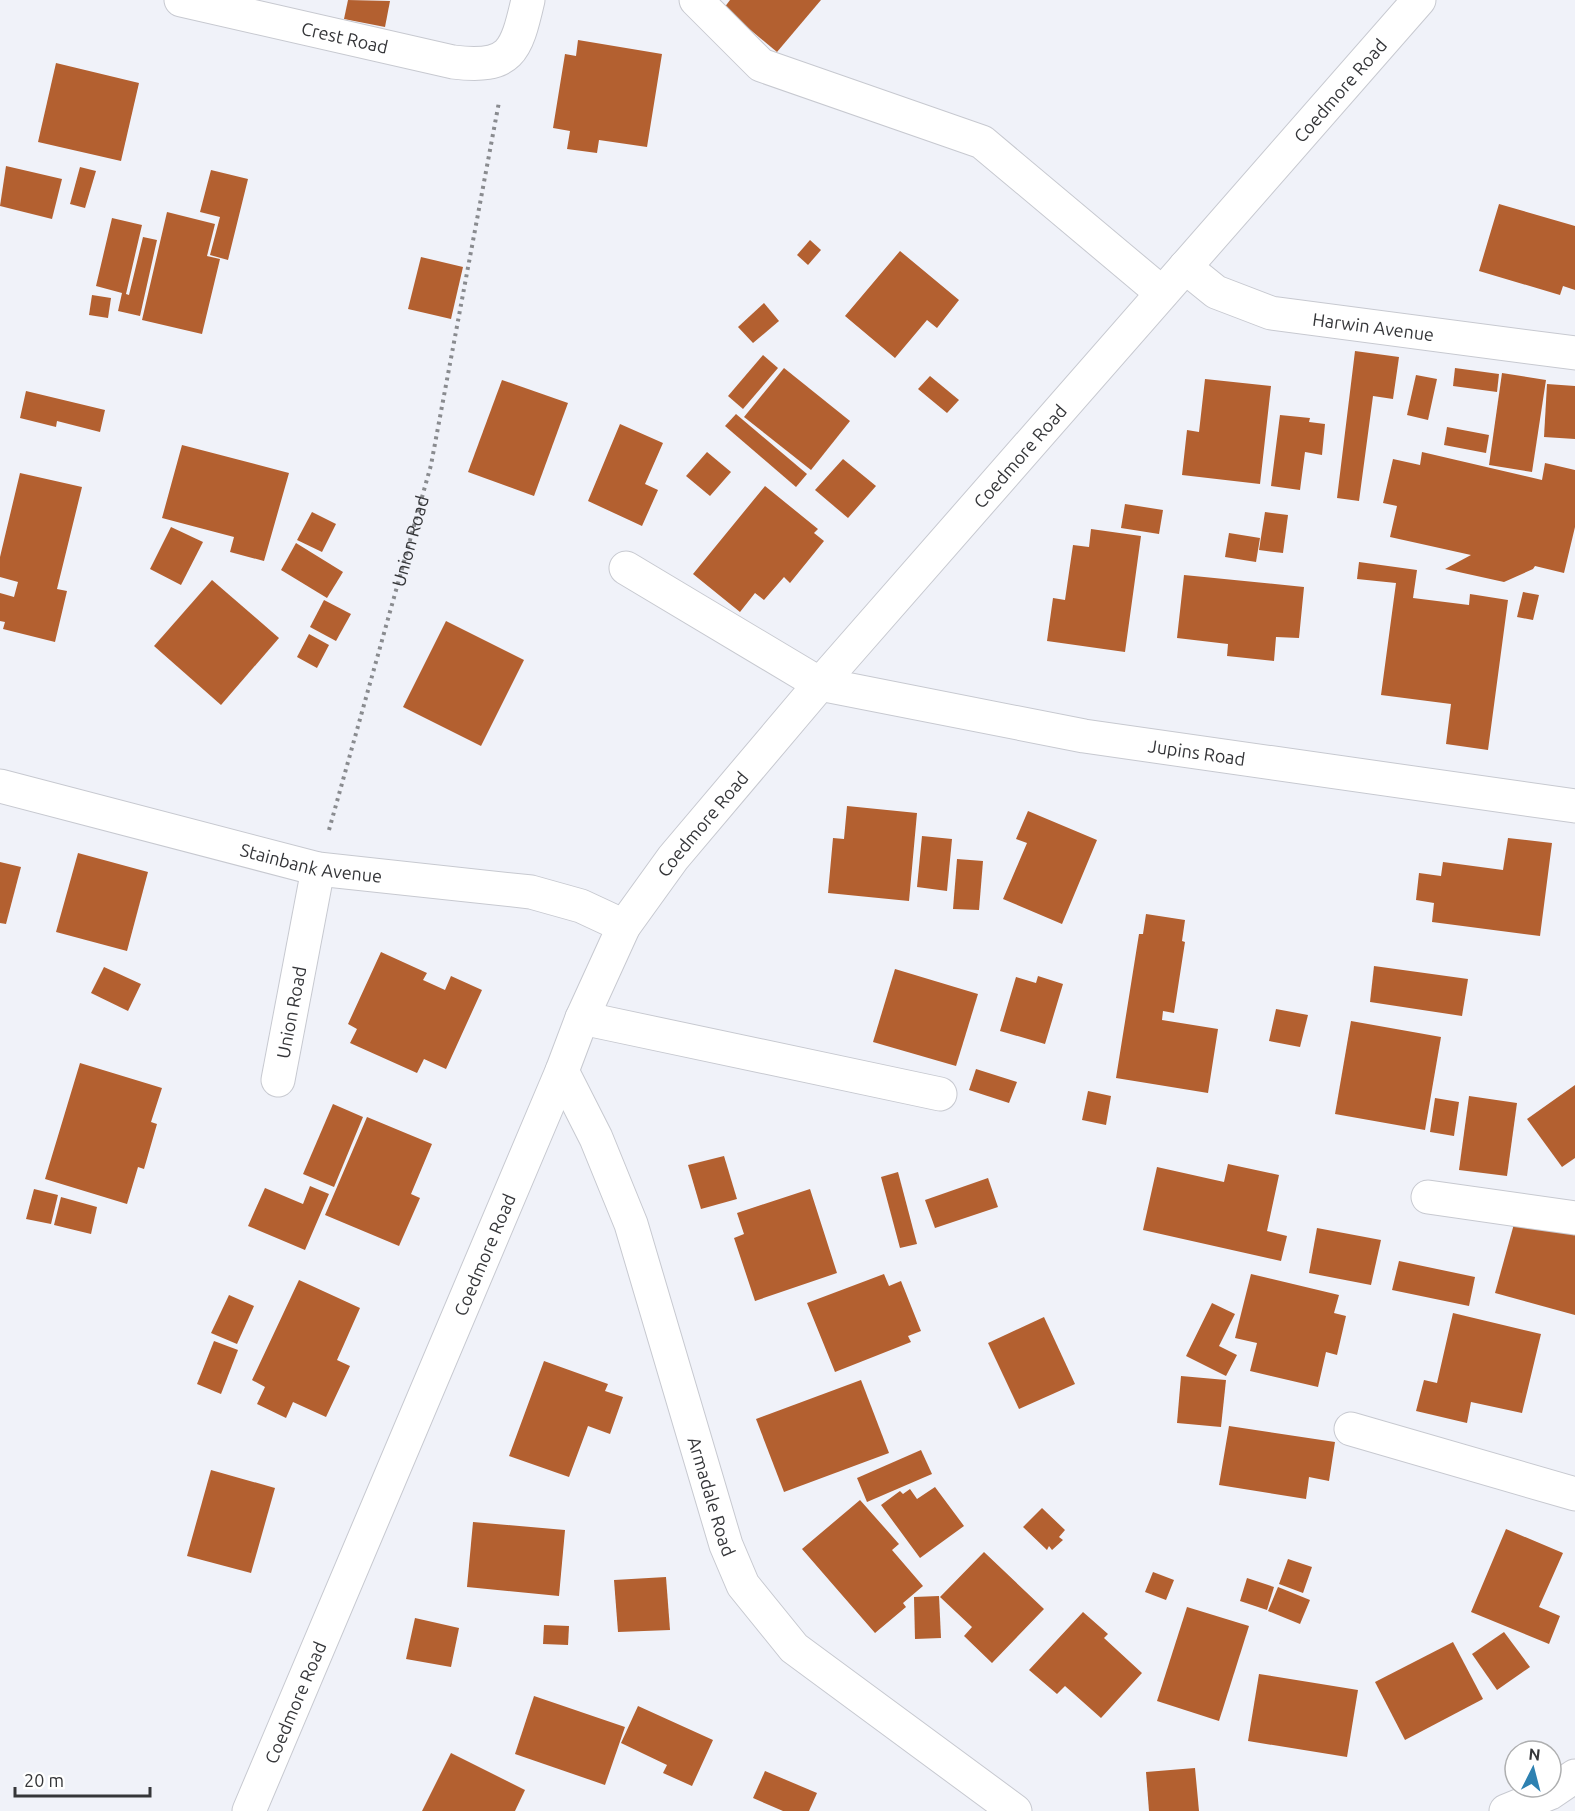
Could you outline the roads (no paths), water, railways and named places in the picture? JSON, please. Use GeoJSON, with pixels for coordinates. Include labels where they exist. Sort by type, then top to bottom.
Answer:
{"type":"FeatureCollection","features":[{"type":"Feature","properties":{"kind":"street","name":"Crest Road"},"geometry":{"type":"LineString","coordinates":[[181,0],[453,62],[493,63],[508,54],[519,36],[528,0]]}},
{"type":"Feature","properties":{"kind":"street"},"geometry":{"type":"LineString","coordinates":[[696,0],[760,66],[982,142],[1162,293]]}},
{"type":"Feature","properties":{"kind":"street","name":"Coedmore Road"},"geometry":{"type":"LineString","coordinates":[[249,1811],[562,1071],[582,1018],[624,926],[673,858],[820,684],[1419,0]]}},
{"type":"Feature","properties":{"kind":"street","name":"Harwin Avenue"},"geometry":{"type":"LineString","coordinates":[[1185,267],[1216,292],[1270,313],[1575,353]]}},
{"type":"Feature","properties":{"kind":"street","name":"Jupins Road"},"geometry":{"type":"LineString","coordinates":[[626,568],[820,684],[1084,736],[1575,806]]}},
{"type":"Feature","properties":{"kind":"street","name":"Stainbank Avenue"},"geometry":{"type":"LineString","coordinates":[[0,786],[318,869],[531,892],[581,906],[624,926]]}},
{"type":"Feature","properties":{"kind":"street","name":"Union Road"},"geometry":{"type":"LineString","coordinates":[[278,1080],[318,869]]}},
{"type":"Feature","properties":{"kind":"street"},"geometry":{"type":"LineString","coordinates":[[582,1018],[940,1094]]}},
{"type":"Feature","properties":{"kind":"street","name":"Armadale Road"},"geometry":{"type":"LineString","coordinates":[[562,1071],[596,1138],[631,1224],[726,1545],[743,1585],[794,1648],[1015,1811]]}},
{"type":"Feature","properties":{"kind":"street"},"geometry":{"type":"LineString","coordinates":[[1428,1197],[1575,1218]]}},
{"type":"Feature","properties":{"kind":"street"},"geometry":{"type":"LineString","coordinates":[[1351,1429],[1575,1494]]}},
{"type":"Feature","properties":{"kind":"street"},"geometry":{"type":"LineString","coordinates":[[1506,1811],[1550,1793],[1575,1776]]}}]}
